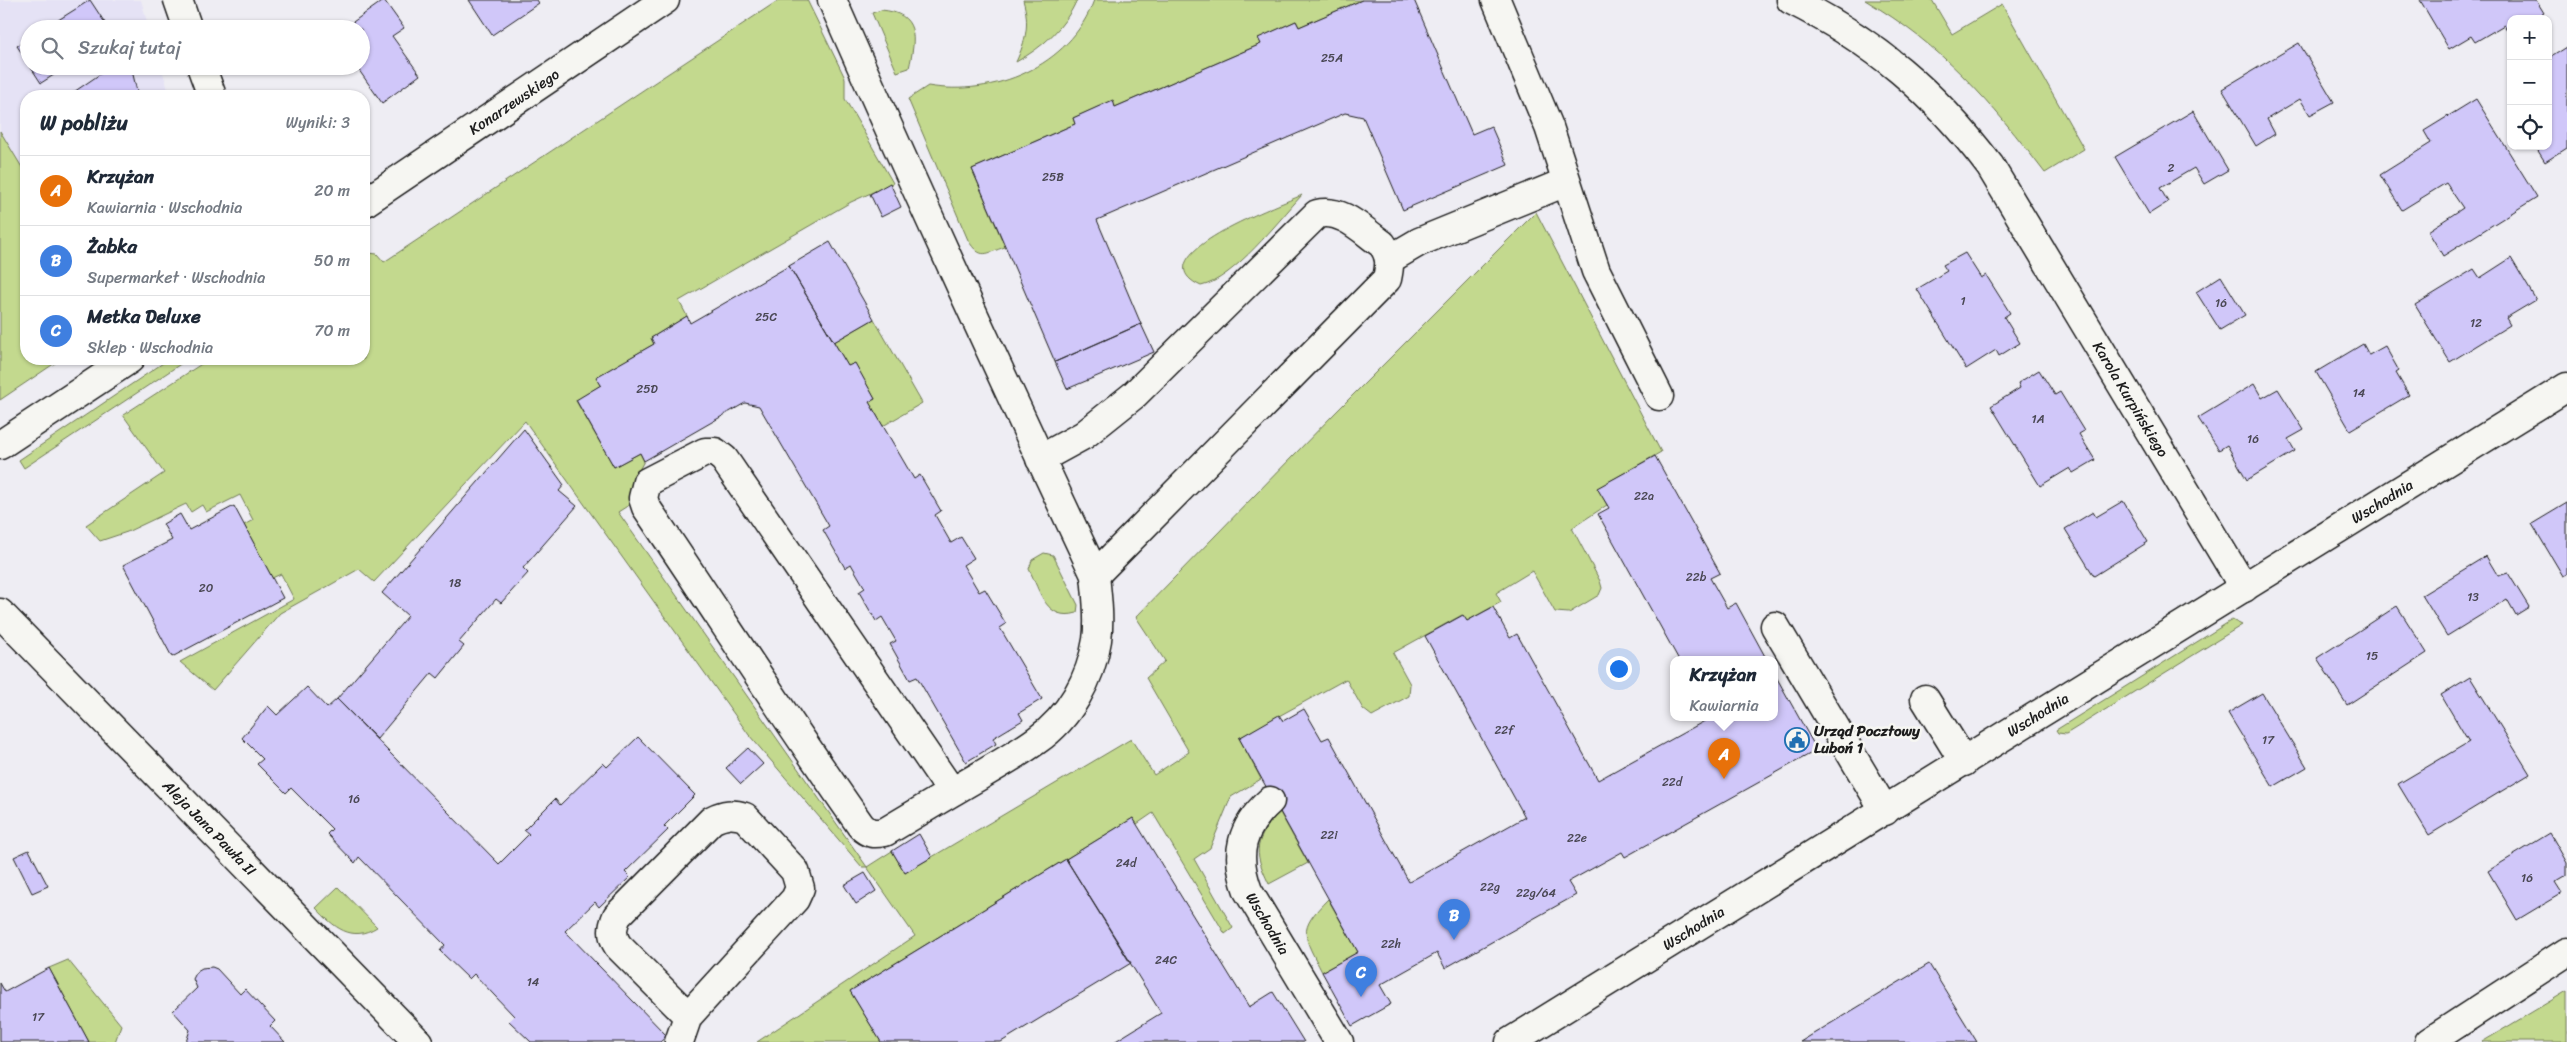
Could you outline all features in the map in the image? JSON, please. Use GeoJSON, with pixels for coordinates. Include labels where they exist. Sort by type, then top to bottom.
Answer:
{"type":"FeatureCollection","features":[{"type":"Feature","properties":{"kind":"street"},"geometry":{"type":"LineString","coordinates":[[178,0],[185,20]]}},
{"type":"Feature","properties":{"kind":"street","name":"Konarzewskiego"},"geometry":{"type":"LineString","coordinates":[[370,199],[665,0]]}},
{"type":"Feature","properties":{"kind":"street"},"geometry":{"type":"LineString","coordinates":[[832,0],[954,275],[1095,575],[1098,602],[1097,641],[1083,685],[1065,715],[1037,740],[952,792],[885,832],[876,834],[867,832],[794,732],[735,637],[646,507],[643,498],[647,482],[705,452],[715,452],[724,459],[952,792]]}},
{"type":"Feature","properties":{"kind":"street"},"geometry":{"type":"LineString","coordinates":[[1496,0],[1548,127],[1596,271],[1659,396]]}},
{"type":"Feature","properties":{"kind":"street","name":"Karola Kurpińskiego"},"geometry":{"type":"LineString","coordinates":[[1791,0],[1830,20],[1883,56],[1930,94],[1962,129],[1990,166],[2015,212],[2244,588]]}},
{"type":"Feature","properties":{"kind":"street"},"geometry":{"type":"LineString","coordinates":[[204,75],[210,90]]}},
{"type":"Feature","properties":{"kind":"street"},"geometry":{"type":"LineString","coordinates":[[1390,259],[1418,242],[1566,182]]}},
{"type":"Feature","properties":{"kind":"street"},"geometry":{"type":"LineString","coordinates":[[1040,460],[1084,436],[1134,395],[1317,214],[1328,212],[1339,214],[1382,244],[1390,259],[1387,280],[1095,575]]}},
{"type":"Feature","properties":{"kind":"street"},"geometry":{"type":"LineString","coordinates":[[0,446],[121,365]]}},
{"type":"Feature","properties":{"kind":"street","name":"Wschodnia"},"geometry":{"type":"LineString","coordinates":[[1510,1042],[2567,387]]}},
{"type":"Feature","properties":{"kind":"street","name":"Aleja Jana Pawła II"},"geometry":{"type":"LineString","coordinates":[[0,613],[418,1042]]}},
{"type":"Feature","properties":{"kind":"street"},"geometry":{"type":"LineString","coordinates":[[1775,626],[1885,811]]}},
{"type":"Feature","properties":{"kind":"street"},"geometry":{"type":"LineString","coordinates":[[1924,699],[1964,762]]}},
{"type":"Feature","properties":{"kind":"street","name":"Wschodnia"},"geometry":{"type":"LineString","coordinates":[[1270,801],[1256,813],[1247,829],[1241,846],[1243,877],[1248,891],[1339,1042]]}},
{"type":"Feature","properties":{"kind":"street"},"geometry":{"type":"LineString","coordinates":[[679,1042],[688,1016],[795,899],[800,888],[795,871],[745,817],[734,814],[722,814],[712,820],[617,916],[612,926],[613,937],[618,946],[688,1016]]}},
{"type":"Feature","properties":{"kind":"street"},"geometry":{"type":"LineString","coordinates":[[2429,1042],[2567,952]]}},
{"type":"Feature","properties":{"kind":"shaded area"},"geometry":{"type":"Polygon","coordinates":[[[0,0],[141,0],[147,20],[20,20],[20,75],[164,75],[168,90],[20,90],[20,166],[0,133],[0,0]]]}},
{"type":"Feature","properties":{"kind":"green space"},"geometry":{"type":"Polygon","coordinates":[[[779,0],[807,0],[845,78],[845,99],[893,183],[851,202],[679,301],[687,316],[651,338],[654,344],[597,377],[601,385],[576,401],[614,467],[640,453],[644,461],[632,483],[629,505],[618,512],[867,867],[862,867],[749,735],[525,421],[374,582],[359,569],[280,613],[213,690],[180,662],[294,599],[281,574],[272,578],[244,525],[253,520],[240,495],[206,512],[202,505],[191,512],[186,504],[127,532],[100,541],[86,525],[164,473],[123,415],[200,365],[370,365],[370,253],[377,254],[384,262],[779,0]]]}},
{"type":"Feature","properties":{"kind":"green space"},"geometry":{"type":"Polygon","coordinates":[[[1023,0],[1077,0],[1066,19],[1052,36],[1016,62],[1026,32],[1023,0]]]}},
{"type":"Feature","properties":{"kind":"green space"},"geometry":{"type":"Polygon","coordinates":[[[1094,0],[1362,0],[1299,27],[1296,21],[1259,38],[1261,44],[1115,107],[1112,101],[1073,118],[1075,124],[972,169],[1005,247],[984,254],[980,253],[968,240],[908,99],[928,86],[978,87],[1003,81],[1026,72],[1048,60],[1067,43],[1083,23],[1094,0]]]}},
{"type":"Feature","properties":{"kind":"green space"},"geometry":{"type":"Polygon","coordinates":[[[1865,0],[1932,0],[1952,34],[2002,4],[2084,149],[2045,173],[2005,122],[1964,77],[1918,36],[1865,0]]]}},
{"type":"Feature","properties":{"kind":"green space"},"geometry":{"type":"Polygon","coordinates":[[[881,10],[902,16],[912,29],[913,47],[909,68],[897,72],[872,13],[881,10]]]}},
{"type":"Feature","properties":{"kind":"green space"},"geometry":{"type":"Polygon","coordinates":[[[0,131],[20,164],[20,365],[52,365],[0,400],[0,131]]]}},
{"type":"Feature","properties":{"kind":"green space"},"geometry":{"type":"Polygon","coordinates":[[[1302,195],[1255,248],[1227,273],[1201,286],[1186,274],[1187,260],[1199,246],[1245,220],[1302,195]]]}},
{"type":"Feature","properties":{"kind":"green space"},"geometry":{"type":"Polygon","coordinates":[[[1536,212],[1661,452],[1598,488],[1607,505],[1572,528],[1600,581],[1602,588],[1599,595],[1569,613],[1555,612],[1532,571],[1496,593],[1501,602],[1467,621],[1462,615],[1393,653],[1410,684],[1409,696],[1372,716],[1363,709],[1346,679],[1239,738],[1261,779],[1231,797],[1210,848],[1194,859],[1233,928],[1225,934],[1153,813],[1137,824],[1133,818],[850,991],[881,1042],[757,1042],[915,936],[867,867],[892,851],[905,873],[1131,739],[1154,775],[1189,752],[1146,678],[1165,661],[1136,617],[1334,414],[1536,212]]]}},
{"type":"Feature","properties":{"kind":"green space"},"geometry":{"type":"Polygon","coordinates":[[[874,319],[922,403],[883,426],[869,402],[875,399],[855,364],[848,366],[834,342],[874,319]]]}},
{"type":"Feature","properties":{"kind":"green space"},"geometry":{"type":"Polygon","coordinates":[[[160,365],[179,365],[24,468],[19,460],[160,365]]]}},
{"type":"Feature","properties":{"kind":"green space"},"geometry":{"type":"Polygon","coordinates":[[[1044,553],[1053,555],[1078,605],[1077,613],[1066,615],[1058,613],[1051,609],[1041,595],[1029,569],[1032,560],[1044,553]]]}},
{"type":"Feature","properties":{"kind":"green space"},"geometry":{"type":"Polygon","coordinates":[[[2232,620],[2242,625],[2066,734],[2058,733],[2056,730],[2232,620]]]}},
{"type":"Feature","properties":{"kind":"green space"},"geometry":{"type":"Polygon","coordinates":[[[1279,811],[1308,863],[1269,884],[1260,862],[1259,846],[1265,831],[1279,811]]]}},
{"type":"Feature","properties":{"kind":"green space"},"geometry":{"type":"Polygon","coordinates":[[[338,887],[377,927],[368,932],[351,933],[344,931],[336,927],[316,908],[338,887]]]}},
{"type":"Feature","properties":{"kind":"green space"},"geometry":{"type":"Polygon","coordinates":[[[1328,899],[1358,952],[1322,972],[1311,950],[1306,934],[1311,919],[1328,899]]]}},
{"type":"Feature","properties":{"kind":"green space"},"geometry":{"type":"Polygon","coordinates":[[[68,960],[121,1025],[115,1042],[89,1042],[49,968],[68,960]]]}},
{"type":"Feature","properties":{"kind":"green space"},"geometry":{"type":"Polygon","coordinates":[[[2567,991],[2567,1042],[2482,1042],[2567,991]]]}},
{"type":"Feature","properties":{"kind":"building"},"geometry":{"type":"Polygon","coordinates":[[[90,0],[103,20],[58,20],[90,0]]]}},
{"type":"Feature","properties":{"kind":"building"},"geometry":{"type":"Polygon","coordinates":[[[384,0],[404,28],[392,36],[420,75],[382,103],[362,75],[370,75],[370,20],[356,20],[384,0]]]}},
{"type":"Feature","properties":{"kind":"building"},"geometry":{"type":"Polygon","coordinates":[[[469,0],[537,0],[539,3],[492,35],[469,0]]]}},
{"type":"Feature","properties":{"kind":"building"},"geometry":{"type":"Polygon","coordinates":[[[1362,0],[1414,0],[1472,134],[1491,126],[1508,165],[1403,210],[1363,117],[1345,113],[1097,220],[1141,324],[1055,362],[972,169],[1075,124],[1073,118],[1113,100],[1115,107],[1261,44],[1258,38],[1296,21],[1299,27],[1362,0]]]}},
{"type":"Feature","properties":{"kind":"building"},"geometry":{"type":"Polygon","coordinates":[[[2420,0],[2536,0],[2544,13],[2541,15],[2507,15],[2507,30],[2504,25],[2475,42],[2471,36],[2449,49],[2420,0]]]}},
{"type":"Feature","properties":{"kind":"building"},"geometry":{"type":"Polygon","coordinates":[[[2299,43],[2334,102],[2310,115],[2300,99],[2267,119],[2275,134],[2256,146],[2222,89],[2299,43]]]}},
{"type":"Feature","properties":{"kind":"building"},"geometry":{"type":"Polygon","coordinates":[[[2567,47],[2567,148],[2545,162],[2538,150],[2552,150],[2552,56],[2567,47]]]}},
{"type":"Feature","properties":{"kind":"building"},"geometry":{"type":"Polygon","coordinates":[[[36,75],[54,75],[41,83],[36,75]]]}},
{"type":"Feature","properties":{"kind":"building"},"geometry":{"type":"Polygon","coordinates":[[[99,75],[133,75],[137,90],[77,90],[99,75]]]}},
{"type":"Feature","properties":{"kind":"building"},"geometry":{"type":"Polygon","coordinates":[[[2476,99],[2537,197],[2443,256],[2428,231],[2463,208],[2446,183],[2402,210],[2380,175],[2431,143],[2424,131],[2476,99]]]}},
{"type":"Feature","properties":{"kind":"building"},"geometry":{"type":"Polygon","coordinates":[[[2193,111],[2228,170],[2204,184],[2194,168],[2160,188],[2168,202],[2149,214],[2115,157],[2193,111]]]}},
{"type":"Feature","properties":{"kind":"building"},"geometry":{"type":"Polygon","coordinates":[[[890,183],[901,207],[881,217],[870,194],[890,183]]]}},
{"type":"Feature","properties":{"kind":"building"},"geometry":{"type":"Polygon","coordinates":[[[830,242],[874,319],[834,342],[789,266],[830,242]]]}},
{"type":"Feature","properties":{"kind":"building"},"geometry":{"type":"Polygon","coordinates":[[[1965,253],[1981,278],[1986,275],[2010,313],[2004,317],[2020,343],[1999,356],[1996,350],[1966,369],[1917,289],[1947,271],[1943,265],[1965,253]]]}},
{"type":"Feature","properties":{"kind":"building"},"geometry":{"type":"Polygon","coordinates":[[[2511,258],[2536,300],[2506,318],[2510,325],[2450,362],[2415,305],[2474,269],[2480,278],[2511,258]]]}},
{"type":"Feature","properties":{"kind":"building"},"geometry":{"type":"Polygon","coordinates":[[[789,266],[848,366],[855,363],[875,399],[869,402],[914,479],[920,475],[941,511],[935,515],[951,543],[961,537],[974,558],[963,565],[979,592],[985,589],[1006,624],[1000,628],[1042,699],[1019,713],[1023,720],[993,738],[996,744],[966,762],[917,677],[910,680],[890,644],[896,641],[882,617],[876,621],[859,592],[865,588],[851,564],[845,568],[823,530],[829,526],[759,406],[745,403],[644,461],[640,453],[614,467],[576,400],[601,385],[596,377],[654,344],[651,338],[687,316],[690,323],[789,266]]]}},
{"type":"Feature","properties":{"kind":"building"},"geometry":{"type":"Polygon","coordinates":[[[2221,276],[2245,315],[2220,330],[2196,292],[2221,276]]]}},
{"type":"Feature","properties":{"kind":"building"},"geometry":{"type":"Polygon","coordinates":[[[1141,324],[1154,352],[1067,389],[1055,362],[1141,324]]]}},
{"type":"Feature","properties":{"kind":"building"},"geometry":{"type":"Polygon","coordinates":[[[2363,344],[2369,355],[2385,346],[2399,371],[2396,373],[2409,395],[2350,430],[2316,372],[2363,344]]]}},
{"type":"Feature","properties":{"kind":"building"},"geometry":{"type":"Polygon","coordinates":[[[2039,370],[2055,395],[2060,392],[2084,431],[2079,434],[2095,460],[2073,473],[2070,468],[2040,486],[1991,406],[2020,388],[2018,383],[2039,370]]]}},
{"type":"Feature","properties":{"kind":"building"},"geometry":{"type":"Polygon","coordinates":[[[2254,384],[2262,398],[2278,389],[2304,430],[2288,439],[2295,451],[2247,480],[2227,445],[2219,450],[2198,418],[2254,384]]]}},
{"type":"Feature","properties":{"kind":"building"},"geometry":{"type":"Polygon","coordinates":[[[524,429],[564,485],[559,491],[577,506],[523,568],[528,573],[501,603],[496,599],[459,642],[464,646],[438,678],[432,673],[377,739],[337,699],[408,616],[382,593],[524,429]]]}},
{"type":"Feature","properties":{"kind":"building"},"geometry":{"type":"Polygon","coordinates":[[[1655,456],[1720,573],[1710,578],[1727,608],[1736,603],[1765,656],[1677,656],[1598,514],[1609,508],[1597,488],[1655,456]]]}},
{"type":"Feature","properties":{"kind":"building"},"geometry":{"type":"Polygon","coordinates":[[[2123,501],[2148,542],[2094,576],[2065,529],[2093,512],[2096,517],[2123,501]]]}},
{"type":"Feature","properties":{"kind":"building"},"geometry":{"type":"Polygon","coordinates":[[[2567,503],[2567,574],[2563,576],[2532,524],[2567,503]]]}},
{"type":"Feature","properties":{"kind":"building"},"geometry":{"type":"Polygon","coordinates":[[[234,506],[283,598],[172,657],[123,565],[172,540],[163,524],[180,514],[189,530],[234,506]]]}},
{"type":"Feature","properties":{"kind":"building"},"geometry":{"type":"Polygon","coordinates":[[[2486,556],[2498,576],[2508,573],[2529,607],[2516,615],[2507,599],[2447,636],[2422,595],[2486,556]]]}},
{"type":"Feature","properties":{"kind":"building"},"geometry":{"type":"Polygon","coordinates":[[[2397,606],[2427,653],[2347,705],[2317,658],[2397,606]]]}},
{"type":"Feature","properties":{"kind":"building"},"geometry":{"type":"Polygon","coordinates":[[[1493,607],[1510,638],[1517,634],[1598,780],[1705,721],[1778,721],[1778,680],[1817,750],[1625,857],[1622,852],[1568,882],[1576,895],[1445,968],[1437,953],[1380,985],[1391,1004],[1352,1026],[1322,972],[1358,952],[1239,738],[1279,715],[1283,721],[1304,709],[1322,740],[1329,737],[1409,882],[1525,817],[1425,636],[1463,615],[1467,621],[1493,607]]]}},
{"type":"Feature","properties":{"kind":"building"},"geometry":{"type":"Polygon","coordinates":[[[2470,677],[2530,774],[2429,835],[2398,784],[2469,742],[2441,695],[2470,677]]]}},
{"type":"Feature","properties":{"kind":"building"},"geometry":{"type":"Polygon","coordinates":[[[307,687],[327,708],[337,699],[499,864],[529,834],[524,830],[555,799],[560,805],[603,763],[607,767],[638,737],[695,795],[664,826],[668,830],[625,872],[630,877],[599,907],[595,902],[565,931],[667,1036],[660,1042],[531,1042],[509,1021],[514,1016],[474,974],[469,979],[440,951],[445,945],[359,857],[355,863],[327,834],[332,829],[291,788],[286,793],[257,764],[263,759],[242,738],[268,706],[277,715],[307,687]]]}},
{"type":"Feature","properties":{"kind":"building"},"geometry":{"type":"Polygon","coordinates":[[[2262,693],[2307,767],[2273,787],[2228,713],[2262,693]]]}},
{"type":"Feature","properties":{"kind":"building"},"geometry":{"type":"Polygon","coordinates":[[[748,748],[763,764],[741,784],[726,768],[748,748]]]}},
{"type":"Feature","properties":{"kind":"building"},"geometry":{"type":"Polygon","coordinates":[[[1133,818],[1249,1007],[1273,992],[1304,1042],[1114,1042],[1161,1013],[1066,859],[1133,818]]]}},
{"type":"Feature","properties":{"kind":"building"},"geometry":{"type":"Polygon","coordinates":[[[2550,833],[2567,863],[2567,875],[2555,882],[2562,893],[2517,920],[2488,871],[2550,833]]]}},
{"type":"Feature","properties":{"kind":"building"},"geometry":{"type":"Polygon","coordinates":[[[919,834],[932,857],[905,873],[892,851],[919,834]]]}},
{"type":"Feature","properties":{"kind":"building"},"geometry":{"type":"Polygon","coordinates":[[[29,850],[48,886],[32,893],[14,857],[29,850]]]}},
{"type":"Feature","properties":{"kind":"building"},"geometry":{"type":"Polygon","coordinates":[[[1066,859],[1131,963],[1001,1042],[881,1042],[850,991],[1066,859]]]}},
{"type":"Feature","properties":{"kind":"building"},"geometry":{"type":"Polygon","coordinates":[[[865,873],[876,891],[856,904],[844,885],[865,873]]]}},
{"type":"Feature","properties":{"kind":"building"},"geometry":{"type":"Polygon","coordinates":[[[1929,964],[1977,1042],[1800,1042],[1929,964]]]}},
{"type":"Feature","properties":{"kind":"building"},"geometry":{"type":"Polygon","coordinates":[[[212,967],[217,969],[240,994],[245,989],[275,1021],[270,1026],[285,1042],[186,1042],[190,1030],[173,1011],[197,988],[193,979],[197,971],[202,968],[212,967]]]}},
{"type":"Feature","properties":{"kind":"building"},"geometry":{"type":"Polygon","coordinates":[[[49,968],[89,1042],[0,1042],[0,983],[5,992],[49,968]]]}},
{"type":"Feature","properties":{"kind":"place","name":"Urząd Pocztowy Luboń 1"},"geometry":{"type":"Point","coordinates":[1797,740]}},
{"type":"Feature","properties":{"kind":"place","name":"Krzyżan"},"geometry":{"type":"Point","coordinates":[1724,779]}},
{"type":"Feature","properties":{"kind":"place","name":"Żabka"},"geometry":{"type":"Point","coordinates":[1454,940]}},
{"type":"Feature","properties":{"kind":"place","name":"Metka Deluxe"},"geometry":{"type":"Point","coordinates":[1361,997]}}]}
